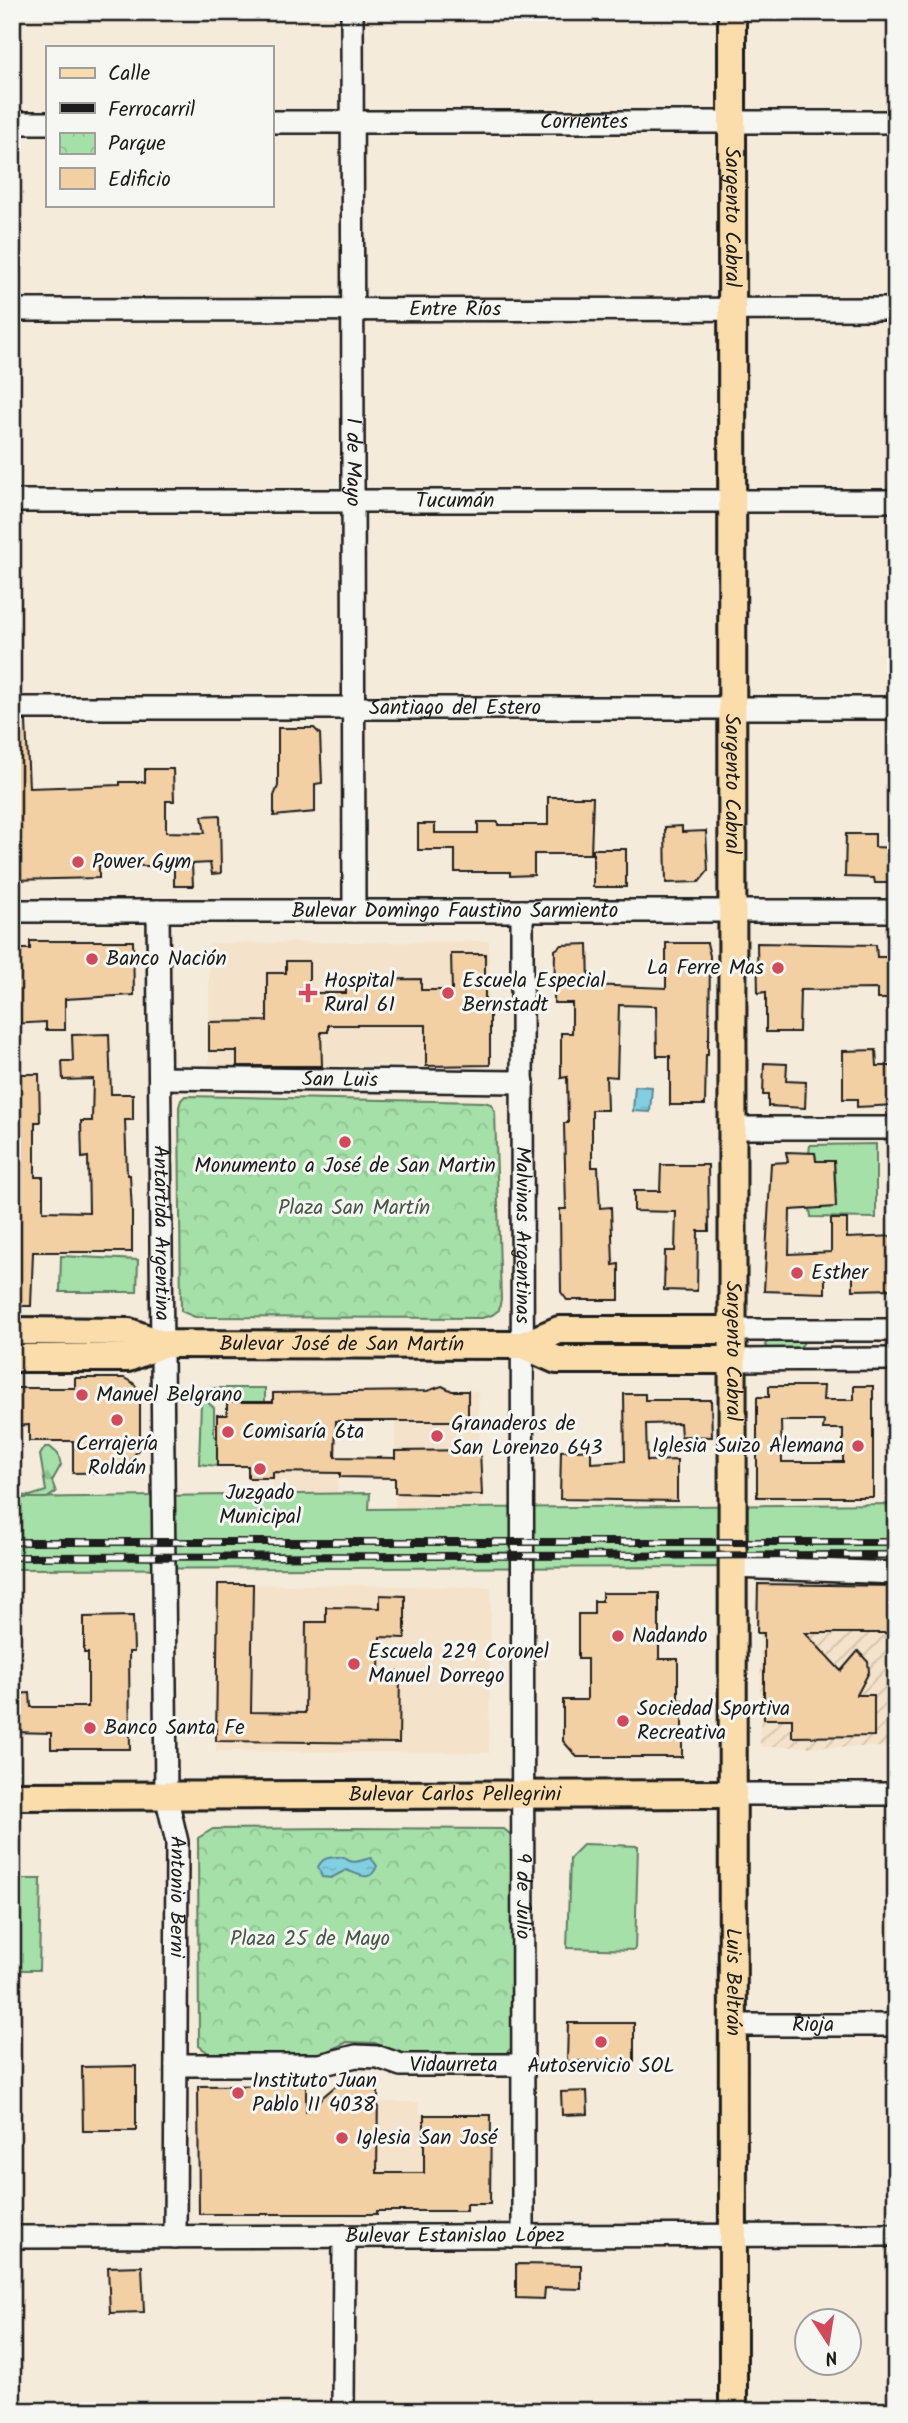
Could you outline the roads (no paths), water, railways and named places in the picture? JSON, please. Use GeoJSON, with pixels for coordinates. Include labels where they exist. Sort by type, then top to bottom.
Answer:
{"type":"FeatureCollection","features":[{"type":"Feature","properties":{"kind":"main road","name":"Sargento Cabral"},"geometry":{"type":"LineString","coordinates":[[732,12],[733,1562]]}},
{"type":"Feature","properties":{"kind":"main road","name":"Bulevar José de San Martín"},"geometry":{"type":"LineString","coordinates":[[12,1331],[129,1332],[162,1344],[523,1345],[559,1330],[733,1330]]}},
{"type":"Feature","properties":{"kind":"main road","name":"Bulevar José de San Martín"},"geometry":{"type":"LineString","coordinates":[[12,1358],[128,1359],[162,1344]]}},
{"type":"Feature","properties":{"kind":"main road","name":"Bulevar José de San Martín"},"geometry":{"type":"LineString","coordinates":[[523,1345],[557,1360],[733,1360]]}},
{"type":"Feature","properties":{"kind":"main road","name":"Luis Beltrán"},"geometry":{"type":"LineString","coordinates":[[733,1562],[733,2411]]}},
{"type":"Feature","properties":{"kind":"main road","name":"Bulevar Carlos Pellegrini"},"geometry":{"type":"LineString","coordinates":[[12,1796],[733,1794]]}},
{"type":"Feature","properties":{"kind":"street","name":"1 de Mayo"},"geometry":{"type":"LineString","coordinates":[[352,12],[354,911]]}},
{"type":"Feature","properties":{"kind":"street"},"geometry":{"type":"LineString","coordinates":[[12,122],[46,122]]}},
{"type":"Feature","properties":{"kind":"street","name":"Corrientes"},"geometry":{"type":"LineString","coordinates":[[273,122],[896,122]]}},
{"type":"Feature","properties":{"kind":"street","name":"Entre Ríos"},"geometry":{"type":"LineString","coordinates":[[12,310],[896,309]]}},
{"type":"Feature","properties":{"kind":"street","name":"Tucumán"},"geometry":{"type":"LineString","coordinates":[[12,501],[896,501]]}},
{"type":"Feature","properties":{"kind":"street","name":"Santiago del Estero"},"geometry":{"type":"LineString","coordinates":[[12,708],[896,708]]}},
{"type":"Feature","properties":{"kind":"street","name":"Bulevar Domingo Faustino Sarmiento"},"geometry":{"type":"LineString","coordinates":[[12,911],[896,911]]}},
{"type":"Feature","properties":{"kind":"street","name":"Antártida Argentina"},"geometry":{"type":"LineString","coordinates":[[158,911],[164,1557]]}},
{"type":"Feature","properties":{"kind":"street","name":"Malvinas Argentinas"},"geometry":{"type":"LineString","coordinates":[[522,911],[523,1557]]}},
{"type":"Feature","properties":{"kind":"street","name":"San Luis"},"geometry":{"type":"LineString","coordinates":[[159,1078],[523,1082]]}},
{"type":"Feature","properties":{"kind":"street"},"geometry":{"type":"LineString","coordinates":[[733,1128],[896,1128]]}},
{"type":"Feature","properties":{"kind":"street","name":"Bulevar José de San Martín"},"geometry":{"type":"LineString","coordinates":[[733,1330],[896,1330]]}},
{"type":"Feature","properties":{"kind":"street","name":"Bulevar José de San Martín"},"geometry":{"type":"LineString","coordinates":[[733,1360],[896,1359]]}},
{"type":"Feature","properties":{"kind":"street","name":"Antonio Berni"},"geometry":{"type":"LineString","coordinates":[[164,1557],[166,1795],[177,1842],[175,2237]]}},
{"type":"Feature","properties":{"kind":"street","name":"9 de Julio"},"geometry":{"type":"LineString","coordinates":[[523,1557],[523,2236]]}},
{"type":"Feature","properties":{"kind":"street"},"geometry":{"type":"LineString","coordinates":[[733,1562],[896,1573]]}},
{"type":"Feature","properties":{"kind":"street","name":"Bulevar Carlos Pellegrini"},"geometry":{"type":"LineString","coordinates":[[733,1794],[896,1794]]}},
{"type":"Feature","properties":{"kind":"street","name":"Rioja"},"geometry":{"type":"LineString","coordinates":[[733,2025],[896,2025]]}},
{"type":"Feature","properties":{"kind":"street","name":"Vidaurreta"},"geometry":{"type":"LineString","coordinates":[[176,2065],[320,2065],[356,2056],[378,2057],[401,2065],[523,2065]]}},
{"type":"Feature","properties":{"kind":"street","name":"Bulevar Estanislao López"},"geometry":{"type":"LineString","coordinates":[[12,2237],[896,2235]]}},
{"type":"Feature","properties":{"kind":"street"},"geometry":{"type":"LineString","coordinates":[[343,2411],[344,2236]]}},
{"type":"Feature","properties":{"kind":"water"},"geometry":{"type":"Polygon","coordinates":[[[635,1086],[652,1087],[650,1112],[633,1111],[635,1086]]]}},
{"type":"Feature","properties":{"kind":"water"},"geometry":{"type":"Polygon","coordinates":[[[344,1857],[354,1862],[371,1858],[377,1866],[368,1876],[346,1870],[331,1878],[322,1877],[318,1867],[324,1859],[344,1857]]]}},
{"type":"Feature","properties":{"kind":"railway"},"geometry":{"type":"LineString","coordinates":[[12,1542],[896,1542]]}},
{"type":"Feature","properties":{"kind":"railway"},"geometry":{"type":"LineString","coordinates":[[12,1557],[896,1555]]}},
{"type":"Feature","properties":{"kind":"place","name":"Power Gym"},"geometry":{"type":"Point","coordinates":[78,862]}},
{"type":"Feature","properties":{"kind":"place","name":"Banco Nación"},"geometry":{"type":"Point","coordinates":[92,959]}},
{"type":"Feature","properties":{"kind":"place","name":"La Ferre Mas"},"geometry":{"type":"Point","coordinates":[778,968]}},
{"type":"Feature","properties":{"kind":"place","name":"Hospital Rural 61"},"geometry":{"type":"Point","coordinates":[308,993]}},
{"type":"Feature","properties":{"kind":"place","name":"Escuela Especial Bernstadt"},"geometry":{"type":"Point","coordinates":[448,993]}},
{"type":"Feature","properties":{"kind":"place","name":"Monumento a José de San Martin"},"geometry":{"type":"Point","coordinates":[345,1142]}},
{"type":"Feature","properties":{"kind":"place","name":"Esther"},"geometry":{"type":"Point","coordinates":[797,1273]}},
{"type":"Feature","properties":{"kind":"place","name":"Manuel Belgrano"},"geometry":{"type":"Point","coordinates":[82,1395]}},
{"type":"Feature","properties":{"kind":"place","name":"Cerrajería Roldán"},"geometry":{"type":"Point","coordinates":[117,1420]}},
{"type":"Feature","properties":{"kind":"place","name":"Comisaría 6ta"},"geometry":{"type":"Point","coordinates":[228,1432]}},
{"type":"Feature","properties":{"kind":"place","name":"Granaderos de San Lorenzo 643"},"geometry":{"type":"Point","coordinates":[437,1436]}},
{"type":"Feature","properties":{"kind":"place","name":"Iglesia Suizo Alemana"},"geometry":{"type":"Point","coordinates":[858,1446]}},
{"type":"Feature","properties":{"kind":"place","name":"Juzgado Municipal"},"geometry":{"type":"Point","coordinates":[260,1469]}},
{"type":"Feature","properties":{"kind":"place","name":"Nadando"},"geometry":{"type":"Point","coordinates":[618,1636]}},
{"type":"Feature","properties":{"kind":"place","name":"Escuela 229 Coronel Manuel Dorrego"},"geometry":{"type":"Point","coordinates":[354,1664]}},
{"type":"Feature","properties":{"kind":"place","name":"Sociedad Sportiva Recreativa"},"geometry":{"type":"Point","coordinates":[623,1721]}},
{"type":"Feature","properties":{"kind":"place","name":"Banco Santa Fe"},"geometry":{"type":"Point","coordinates":[90,1728]}},
{"type":"Feature","properties":{"kind":"place","name":"Autoservicio SOL"},"geometry":{"type":"Point","coordinates":[601,2042]}},
{"type":"Feature","properties":{"kind":"place","name":"Instituto Juan Pablo II 4038"},"geometry":{"type":"Point","coordinates":[238,2093]}},
{"type":"Feature","properties":{"kind":"place","name":"Iglesia San José"},"geometry":{"type":"Point","coordinates":[342,2138]}},
{"type":"Feature","properties":{"kind":"park label","name":"Plaza San Martín"},"geometry":{"type":"Point","coordinates":[354,1208]}},
{"type":"Feature","properties":{"kind":"park label","name":"Plaza 25 de Mayo"},"geometry":{"type":"Point","coordinates":[310,1939]}}]}
